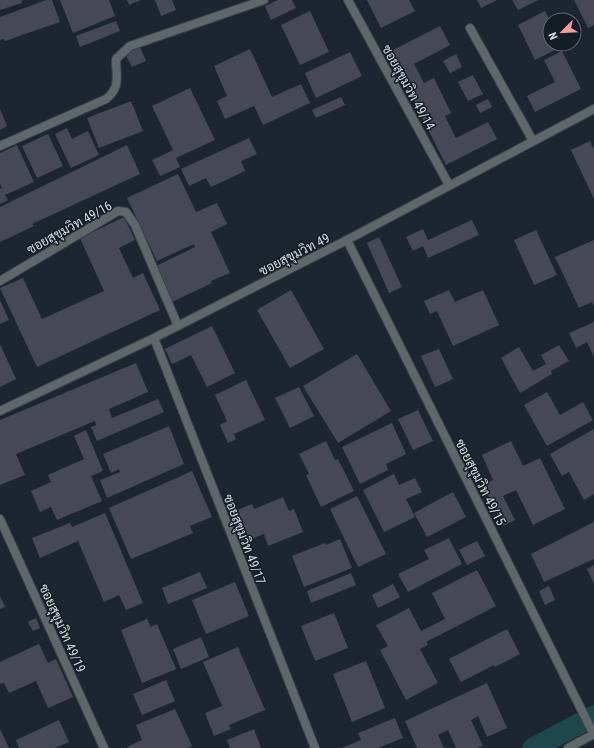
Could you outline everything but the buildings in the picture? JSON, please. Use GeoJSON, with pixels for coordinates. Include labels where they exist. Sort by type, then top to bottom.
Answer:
{"type":"FeatureCollection","features":[{"type":"Feature","properties":{"kind":"street"},"geometry":{"type":"LineString","coordinates":[[0,146],[115,92],[117,86],[116,59],[130,46],[264,0]]}},
{"type":"Feature","properties":{"kind":"street","name":"ซอยสุขุมวิท 49/14"},"geometry":{"type":"LineString","coordinates":[[348,0],[449,185]]}},
{"type":"Feature","properties":{"kind":"street"},"geometry":{"type":"LineString","coordinates":[[470,28],[533,141]]}},
{"type":"Feature","properties":{"kind":"street","name":"ซอยสุขุมวิท 49"},"geometry":{"type":"LineString","coordinates":[[0,411],[178,326],[347,240],[594,110]]}},
{"type":"Feature","properties":{"kind":"street","name":"ซอยสุขุมวิท 49/16"},"geometry":{"type":"LineString","coordinates":[[0,281],[118,211],[126,212],[135,225],[178,326]]}},
{"type":"Feature","properties":{"kind":"street","name":"ซอยสุขุมวิท 49/15"},"geometry":{"type":"LineString","coordinates":[[347,240],[594,735]]}},
{"type":"Feature","properties":{"kind":"street","name":"ซอยสุขุมวิท 49/17"},"geometry":{"type":"LineString","coordinates":[[154,338],[315,748]]}},
{"type":"Feature","properties":{"kind":"street","name":"ซอยสุขุมวิท 49/19"},"geometry":{"type":"LineString","coordinates":[[0,518],[104,748]]}},
{"type":"Feature","properties":{"kind":"street"},"geometry":{"type":"LineString","coordinates":[[568,748],[594,735]]}},
{"type":"Feature","properties":{"kind":"waterway"},"geometry":{"type":"LineString","coordinates":[[533,748],[594,716]]}}]}
